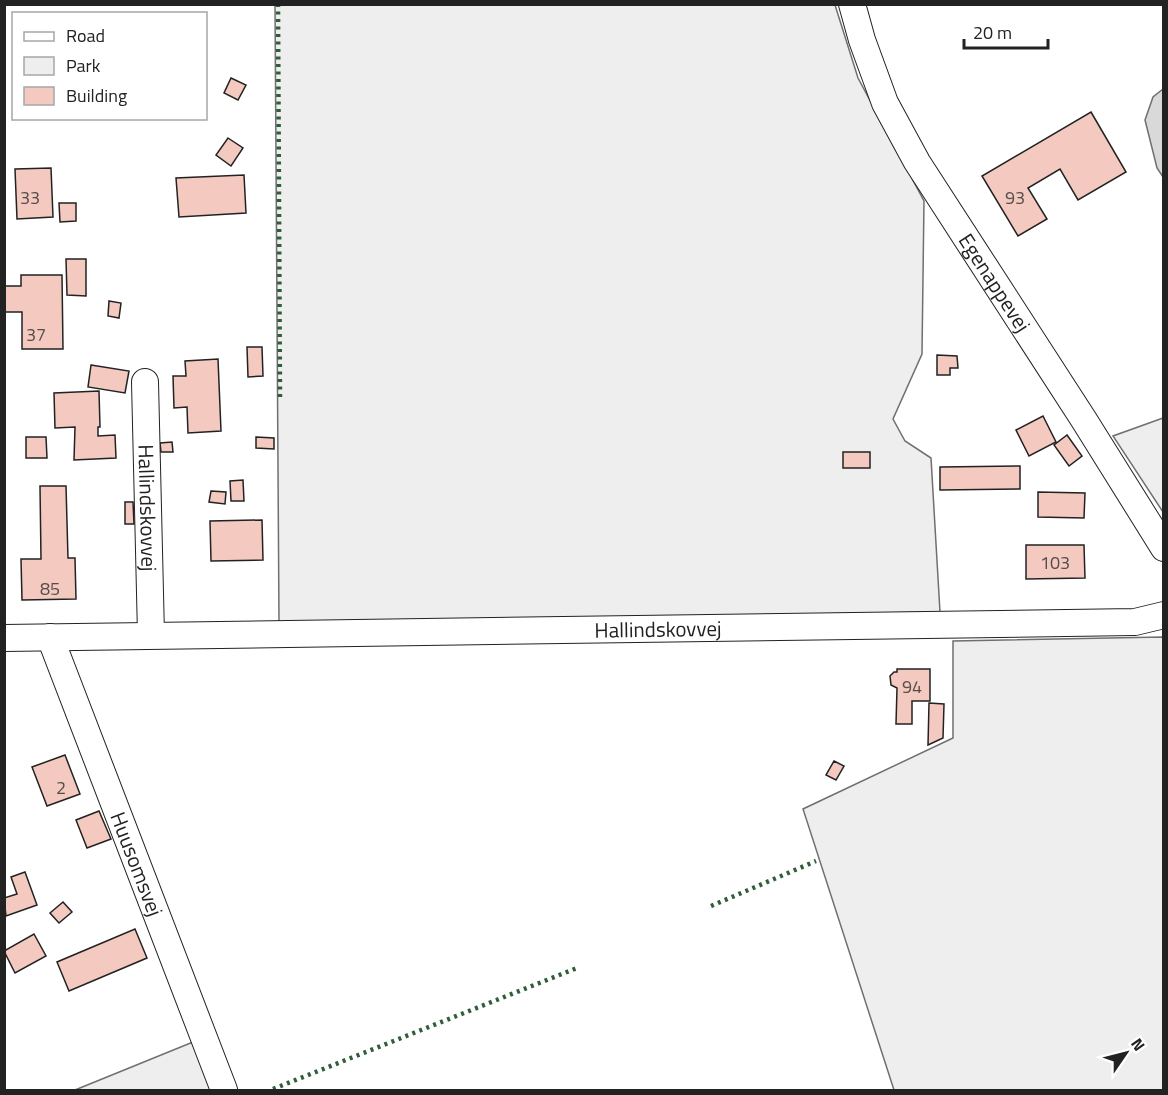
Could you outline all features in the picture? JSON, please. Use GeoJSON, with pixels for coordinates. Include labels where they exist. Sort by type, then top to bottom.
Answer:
{"type":"FeatureCollection","features":[{"type":"Feature","properties":{"kind":"street","name":"Egenappevej"},"geometry":{"type":"LineString","coordinates":[[852,4],[862,40],[885,103],[917,162],[1164,548]]}},
{"type":"Feature","properties":{"kind":"street","name":"Hallindskovvej"},"geometry":{"type":"LineString","coordinates":[[145,382],[151,635]]}},
{"type":"Feature","properties":{"kind":"street","name":"Hallindskovvej"},"geometry":{"type":"LineString","coordinates":[[4,638],[1135,622],[1164,615]]}},
{"type":"Feature","properties":{"kind":"street","name":"Huusomsvej"},"geometry":{"type":"LineString","coordinates":[[50,637],[224,1090]]}},
{"type":"Feature","properties":{"kind":"green space"},"geometry":{"type":"Polygon","coordinates":[[[275,5],[835,5],[858,78],[924,201],[922,354],[893,419],[905,441],[931,458],[940,612],[279,622],[275,5]]]}},
{"type":"Feature","properties":{"kind":"green space"},"geometry":{"type":"Polygon","coordinates":[[[1164,418],[1163,512],[1113,436],[1164,418]]]}},
{"type":"Feature","properties":{"kind":"green space"},"geometry":{"type":"Polygon","coordinates":[[[1163,637],[1163,1090],[894,1090],[803,809],[953,738],[953,641],[1163,637]]]}},
{"type":"Feature","properties":{"kind":"green space"},"geometry":{"type":"Polygon","coordinates":[[[193,1042],[211,1090],[75,1090],[193,1042]]]}},
{"type":"Feature","properties":{"kind":"shaded area"},"geometry":{"type":"Polygon","coordinates":[[[1163,89],[1163,177],[1157,168],[1145,120],[1153,97],[1163,89]]]}},
{"type":"Feature","properties":{"kind":"building"},"geometry":{"type":"Polygon","coordinates":[[[231,78],[246,85],[238,100],[224,93],[231,78]]]}},
{"type":"Feature","properties":{"kind":"building"},"geometry":{"type":"Polygon","coordinates":[[[1091,112],[1126,172],[1078,200],[1060,169],[1028,188],[1047,219],[1018,236],[982,176],[1091,112]]]}},
{"type":"Feature","properties":{"kind":"building"},"geometry":{"type":"Polygon","coordinates":[[[228,138],[243,148],[231,166],[216,155],[228,138]]]}},
{"type":"Feature","properties":{"kind":"building"},"geometry":{"type":"Polygon","coordinates":[[[51,168],[53,217],[17,219],[15,169],[51,168]]]}},
{"type":"Feature","properties":{"kind":"building"},"geometry":{"type":"Polygon","coordinates":[[[244,175],[246,213],[179,217],[176,178],[244,175]]]}},
{"type":"Feature","properties":{"kind":"building"},"geometry":{"type":"Polygon","coordinates":[[[59,203],[76,203],[76,221],[60,222],[59,203]]]}},
{"type":"Feature","properties":{"kind":"building"},"geometry":{"type":"Polygon","coordinates":[[[66,259],[86,259],[86,296],[67,295],[66,259]]]}},
{"type":"Feature","properties":{"kind":"building"},"geometry":{"type":"Polygon","coordinates":[[[21,275],[62,275],[63,349],[22,349],[22,312],[5,312],[5,286],[21,286],[21,275]]]}},
{"type":"Feature","properties":{"kind":"building"},"geometry":{"type":"Polygon","coordinates":[[[109,301],[121,303],[119,318],[108,316],[109,301]]]}},
{"type":"Feature","properties":{"kind":"building"},"geometry":{"type":"Polygon","coordinates":[[[247,347],[262,347],[263,376],[248,377],[247,347]]]}},
{"type":"Feature","properties":{"kind":"building"},"geometry":{"type":"Polygon","coordinates":[[[937,355],[957,356],[958,368],[950,368],[950,375],[937,375],[937,355]]]}},
{"type":"Feature","properties":{"kind":"building"},"geometry":{"type":"Polygon","coordinates":[[[218,359],[221,431],[188,433],[187,407],[174,408],[173,376],[186,376],[185,361],[218,359]]]}},
{"type":"Feature","properties":{"kind":"building"},"geometry":{"type":"Polygon","coordinates":[[[91,365],[129,371],[125,393],[88,387],[91,365]]]}},
{"type":"Feature","properties":{"kind":"building"},"geometry":{"type":"Polygon","coordinates":[[[99,391],[98,436],[115,435],[116,458],[74,460],[75,427],[55,428],[54,393],[99,391]]]}},
{"type":"Feature","properties":{"kind":"building"},"geometry":{"type":"Polygon","coordinates":[[[1043,416],[1056,442],[1029,456],[1016,430],[1043,416]]]}},
{"type":"Feature","properties":{"kind":"building"},"geometry":{"type":"Polygon","coordinates":[[[1067,435],[1082,456],[1069,466],[1054,445],[1067,435]]]}},
{"type":"Feature","properties":{"kind":"building"},"geometry":{"type":"Polygon","coordinates":[[[26,437],[46,437],[47,458],[26,458],[26,437]]]}},
{"type":"Feature","properties":{"kind":"building"},"geometry":{"type":"Polygon","coordinates":[[[256,437],[274,438],[274,449],[256,448],[256,437]]]}},
{"type":"Feature","properties":{"kind":"building"},"geometry":{"type":"Polygon","coordinates":[[[172,442],[173,452],[161,452],[160,443],[172,442]]]}},
{"type":"Feature","properties":{"kind":"building"},"geometry":{"type":"Polygon","coordinates":[[[843,452],[870,452],[870,468],[843,468],[843,452]]]}},
{"type":"Feature","properties":{"kind":"building"},"geometry":{"type":"Polygon","coordinates":[[[1020,466],[1020,489],[940,490],[940,467],[1020,466]]]}},
{"type":"Feature","properties":{"kind":"building"},"geometry":{"type":"Polygon","coordinates":[[[243,480],[244,501],[231,501],[230,481],[243,480]]]}},
{"type":"Feature","properties":{"kind":"building"},"geometry":{"type":"Polygon","coordinates":[[[40,486],[66,486],[68,558],[75,558],[76,599],[22,600],[21,559],[41,559],[40,486]]]}},
{"type":"Feature","properties":{"kind":"building"},"geometry":{"type":"Polygon","coordinates":[[[211,491],[226,492],[225,504],[209,502],[211,491]]]}},
{"type":"Feature","properties":{"kind":"building"},"geometry":{"type":"Polygon","coordinates":[[[1038,492],[1085,493],[1084,518],[1038,517],[1038,492]]]}},
{"type":"Feature","properties":{"kind":"building"},"geometry":{"type":"Polygon","coordinates":[[[125,502],[133,502],[134,524],[125,524],[125,502]]]}},
{"type":"Feature","properties":{"kind":"building"},"geometry":{"type":"Polygon","coordinates":[[[262,520],[263,560],[211,561],[210,521],[262,520]]]}},
{"type":"Feature","properties":{"kind":"building"},"geometry":{"type":"Polygon","coordinates":[[[1026,545],[1084,545],[1085,578],[1026,579],[1026,545]]]}},
{"type":"Feature","properties":{"kind":"building"},"geometry":{"type":"Polygon","coordinates":[[[897,669],[930,669],[930,701],[912,701],[912,724],[896,724],[897,688],[891,685],[890,676],[897,672],[897,669]]]}},
{"type":"Feature","properties":{"kind":"building"},"geometry":{"type":"Polygon","coordinates":[[[929,703],[944,704],[943,738],[928,745],[929,703]]]}},
{"type":"Feature","properties":{"kind":"building"},"geometry":{"type":"Polygon","coordinates":[[[65,755],[80,794],[47,806],[32,767],[65,755]]]}},
{"type":"Feature","properties":{"kind":"building"},"geometry":{"type":"Polygon","coordinates":[[[834,761],[844,766],[836,780],[826,775],[834,761]]]}},
{"type":"Feature","properties":{"kind":"building"},"geometry":{"type":"Polygon","coordinates":[[[99,811],[111,839],[87,848],[76,820],[99,811]]]}},
{"type":"Feature","properties":{"kind":"building"},"geometry":{"type":"Polygon","coordinates":[[[25,872],[37,905],[6,916],[4,898],[17,894],[11,877],[25,872]]]}},
{"type":"Feature","properties":{"kind":"building"},"geometry":{"type":"Polygon","coordinates":[[[63,902],[72,912],[59,923],[50,913],[63,902]]]}},
{"type":"Feature","properties":{"kind":"building"},"geometry":{"type":"Polygon","coordinates":[[[135,929],[147,958],[69,991],[57,962],[135,929]]]}},
{"type":"Feature","properties":{"kind":"building"},"geometry":{"type":"Polygon","coordinates":[[[34,934],[46,956],[15,973],[4,951],[34,934]]]}},
{"type":"Feature","properties":{"kind":"hedge"},"geometry":{"type":"LineString","coordinates":[[278,4],[280,398]]}},
{"type":"Feature","properties":{"kind":"hedge"},"geometry":{"type":"LineString","coordinates":[[711,906],[816,861]]}},
{"type":"Feature","properties":{"kind":"hedge"},"geometry":{"type":"LineString","coordinates":[[273,1089],[577,968]]}}]}
